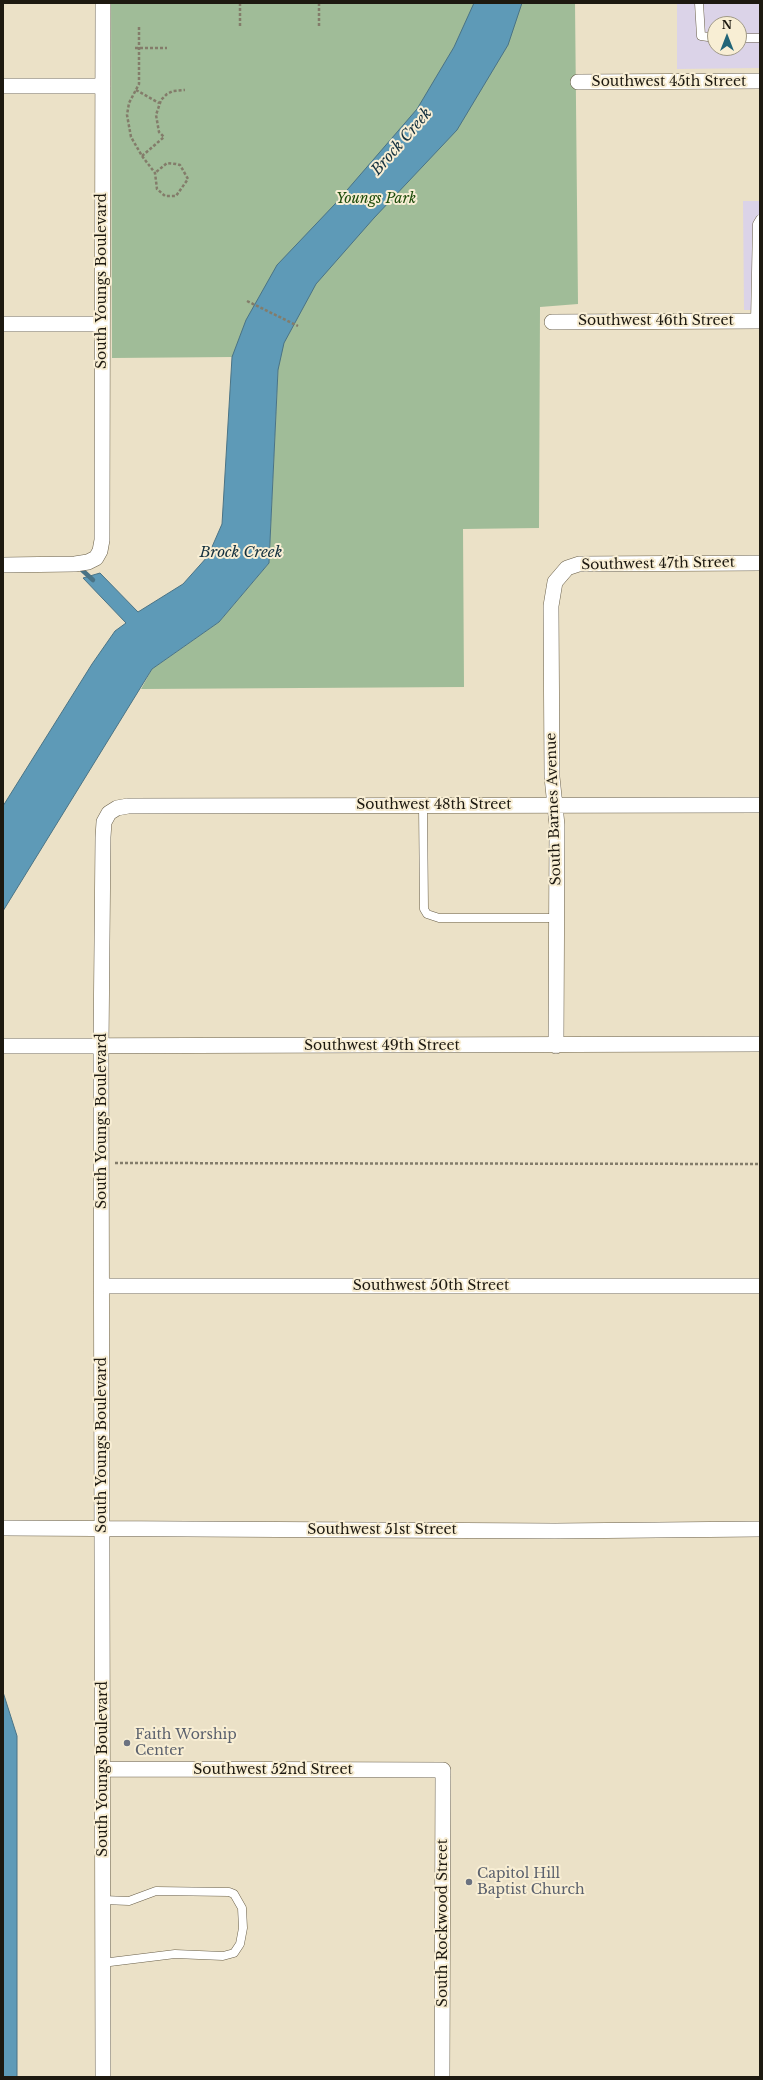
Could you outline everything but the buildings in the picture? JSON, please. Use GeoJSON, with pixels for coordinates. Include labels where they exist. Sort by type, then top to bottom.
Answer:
{"type":"FeatureCollection","features":[{"type":"Feature","properties":{"kind":"street","name":"South Youngs Boulevard"},"geometry":{"type":"LineString","coordinates":[[3,565],[75,564],[88,562],[96,558],[100,551],[102,540],[103,3]]}},
{"type":"Feature","properties":{"kind":"street","name":"Southwest 45th Street"},"geometry":{"type":"LineString","coordinates":[[578,82],[760,81]]}},
{"type":"Feature","properties":{"kind":"street"},"geometry":{"type":"LineString","coordinates":[[3,86],[103,86]]}},
{"type":"Feature","properties":{"kind":"street","name":"Southwest 46th Street"},"geometry":{"type":"LineString","coordinates":[[552,322],[758,321]]}},
{"type":"Feature","properties":{"kind":"street"},"geometry":{"type":"LineString","coordinates":[[3,324],[102,324]]}},
{"type":"Feature","properties":{"kind":"street","name":"Southwest 47th Street"},"geometry":{"type":"LineString","coordinates":[[560,575],[567,568],[579,564],[760,563]]}},
{"type":"Feature","properties":{"kind":"street","name":"South Barnes Avenue"},"geometry":{"type":"LineString","coordinates":[[556,1046],[556,825],[552,777],[551,606],[553,592],[560,575]]}},
{"type":"Feature","properties":{"kind":"street","name":"Southwest 48th Street"},"geometry":{"type":"LineString","coordinates":[[109,813],[117,808],[128,806],[760,805]]}},
{"type":"Feature","properties":{"kind":"street","name":"South Youngs Boulevard"},"geometry":{"type":"LineString","coordinates":[[103,2077],[102,1046],[103,837],[104,822],[109,813]]}},
{"type":"Feature","properties":{"kind":"street","name":"Southwest 49th Street"},"geometry":{"type":"LineString","coordinates":[[3,1046],[556,1046],[760,1044]]}},
{"type":"Feature","properties":{"kind":"street","name":"Southwest 50th Street"},"geometry":{"type":"LineString","coordinates":[[102,1286],[760,1286]]}},
{"type":"Feature","properties":{"kind":"street","name":"Southwest 51st Street"},"geometry":{"type":"LineString","coordinates":[[3,1528],[547,1531],[760,1529]]}},
{"type":"Feature","properties":{"kind":"street","name":"Southwest 52nd Street"},"geometry":{"type":"LineString","coordinates":[[103,1769],[443,1770]]}},
{"type":"Feature","properties":{"kind":"street","name":"South Rockwood Street"},"geometry":{"type":"LineString","coordinates":[[442,2077],[443,1770]]}},
{"type":"Feature","properties":{"kind":"lane"},"geometry":{"type":"LineString","coordinates":[[699,3],[701,36],[707,37]]}},
{"type":"Feature","properties":{"kind":"lane"},"geometry":{"type":"LineString","coordinates":[[747,38],[760,38]]}},
{"type":"Feature","properties":{"kind":"lane"},"geometry":{"type":"LineString","coordinates":[[758,321],[757,224],[760,219]]}},
{"type":"Feature","properties":{"kind":"lane"},"geometry":{"type":"LineString","coordinates":[[423,805],[424,909],[427,914],[439,918],[556,918]]}},
{"type":"Feature","properties":{"kind":"lane"},"geometry":{"type":"LineString","coordinates":[[102,1963],[175,1954],[223,1956],[234,1953],[237,1949],[240,1944],[243,1928],[242,1908],[234,1894],[229,1892],[156,1891],[129,1901],[103,1900]]}},
{"type":"Feature","properties":{"kind":"path"},"geometry":{"type":"LineString","coordinates":[[240,3],[240,27]]}},
{"type":"Feature","properties":{"kind":"path"},"geometry":{"type":"LineString","coordinates":[[319,3],[319,26]]}},
{"type":"Feature","properties":{"kind":"path"},"geometry":{"type":"LineString","coordinates":[[139,27],[140,84],[129,103],[128,125],[131,137],[142,156],[155,173],[157,189],[170,198],[176,196],[188,179],[180,165],[176,164],[167,163],[155,173]]}},
{"type":"Feature","properties":{"kind":"path"},"geometry":{"type":"LineString","coordinates":[[135,48],[167,48]]}},
{"type":"Feature","properties":{"kind":"path"},"geometry":{"type":"LineString","coordinates":[[136,90],[159,103]]}},
{"type":"Feature","properties":{"kind":"path"},"geometry":{"type":"LineString","coordinates":[[142,156],[164,137],[159,132],[156,123],[159,103],[167,94],[173,91],[185,90]]}},
{"type":"Feature","properties":{"kind":"path"},"geometry":{"type":"LineString","coordinates":[[247,301],[298,326]]}},
{"type":"Feature","properties":{"kind":"path"},"geometry":{"type":"LineString","coordinates":[[102,1163],[760,1164]]}},
{"type":"Feature","properties":{"kind":"shaded area"},"geometry":{"type":"Polygon","coordinates":[[[677,3],[760,3],[760,68],[677,69],[677,3]]]}},
{"type":"Feature","properties":{"kind":"shaded area"},"geometry":{"type":"Polygon","coordinates":[[[743,201],[760,201],[760,310],[744,310],[743,201]]]}},
{"type":"Feature","properties":{"kind":"green space","name":"Youngs Park"},"geometry":{"type":"Polygon","coordinates":[[[111,3],[575,3],[578,304],[540,307],[539,528],[463,529],[464,687],[141,689],[152,669],[219,622],[269,563],[278,370],[232,357],[112,358],[111,3]]]}},
{"type":"Feature","properties":{"kind":"water","name":"Brock Creek"},"geometry":{"type":"Polygon","coordinates":[[[474,3],[522,3],[508,45],[457,130],[374,218],[316,284],[284,343],[278,370],[269,563],[219,622],[152,669],[3,911],[3,806],[92,664],[115,631],[126,623],[83,578],[100,573],[138,612],[183,584],[208,556],[222,524],[232,357],[246,320],[277,265],[335,204],[417,109],[454,47],[474,3]]]}},
{"type":"Feature","properties":{"kind":"water"},"geometry":{"type":"Polygon","coordinates":[[[3,1692],[17,1736],[17,2077],[3,2077],[3,1692]]]}},
{"type":"Feature","properties":{"kind":"waterway"},"geometry":{"type":"LineString","coordinates":[[82,570],[93,580]]}},
{"type":"Feature","properties":{"kind":"place","name":"Faith Worship Center"},"geometry":{"type":"Point","coordinates":[127,1743]}},
{"type":"Feature","properties":{"kind":"place","name":"Capitol Hill Baptist Church"},"geometry":{"type":"Point","coordinates":[469,1882]}}]}
